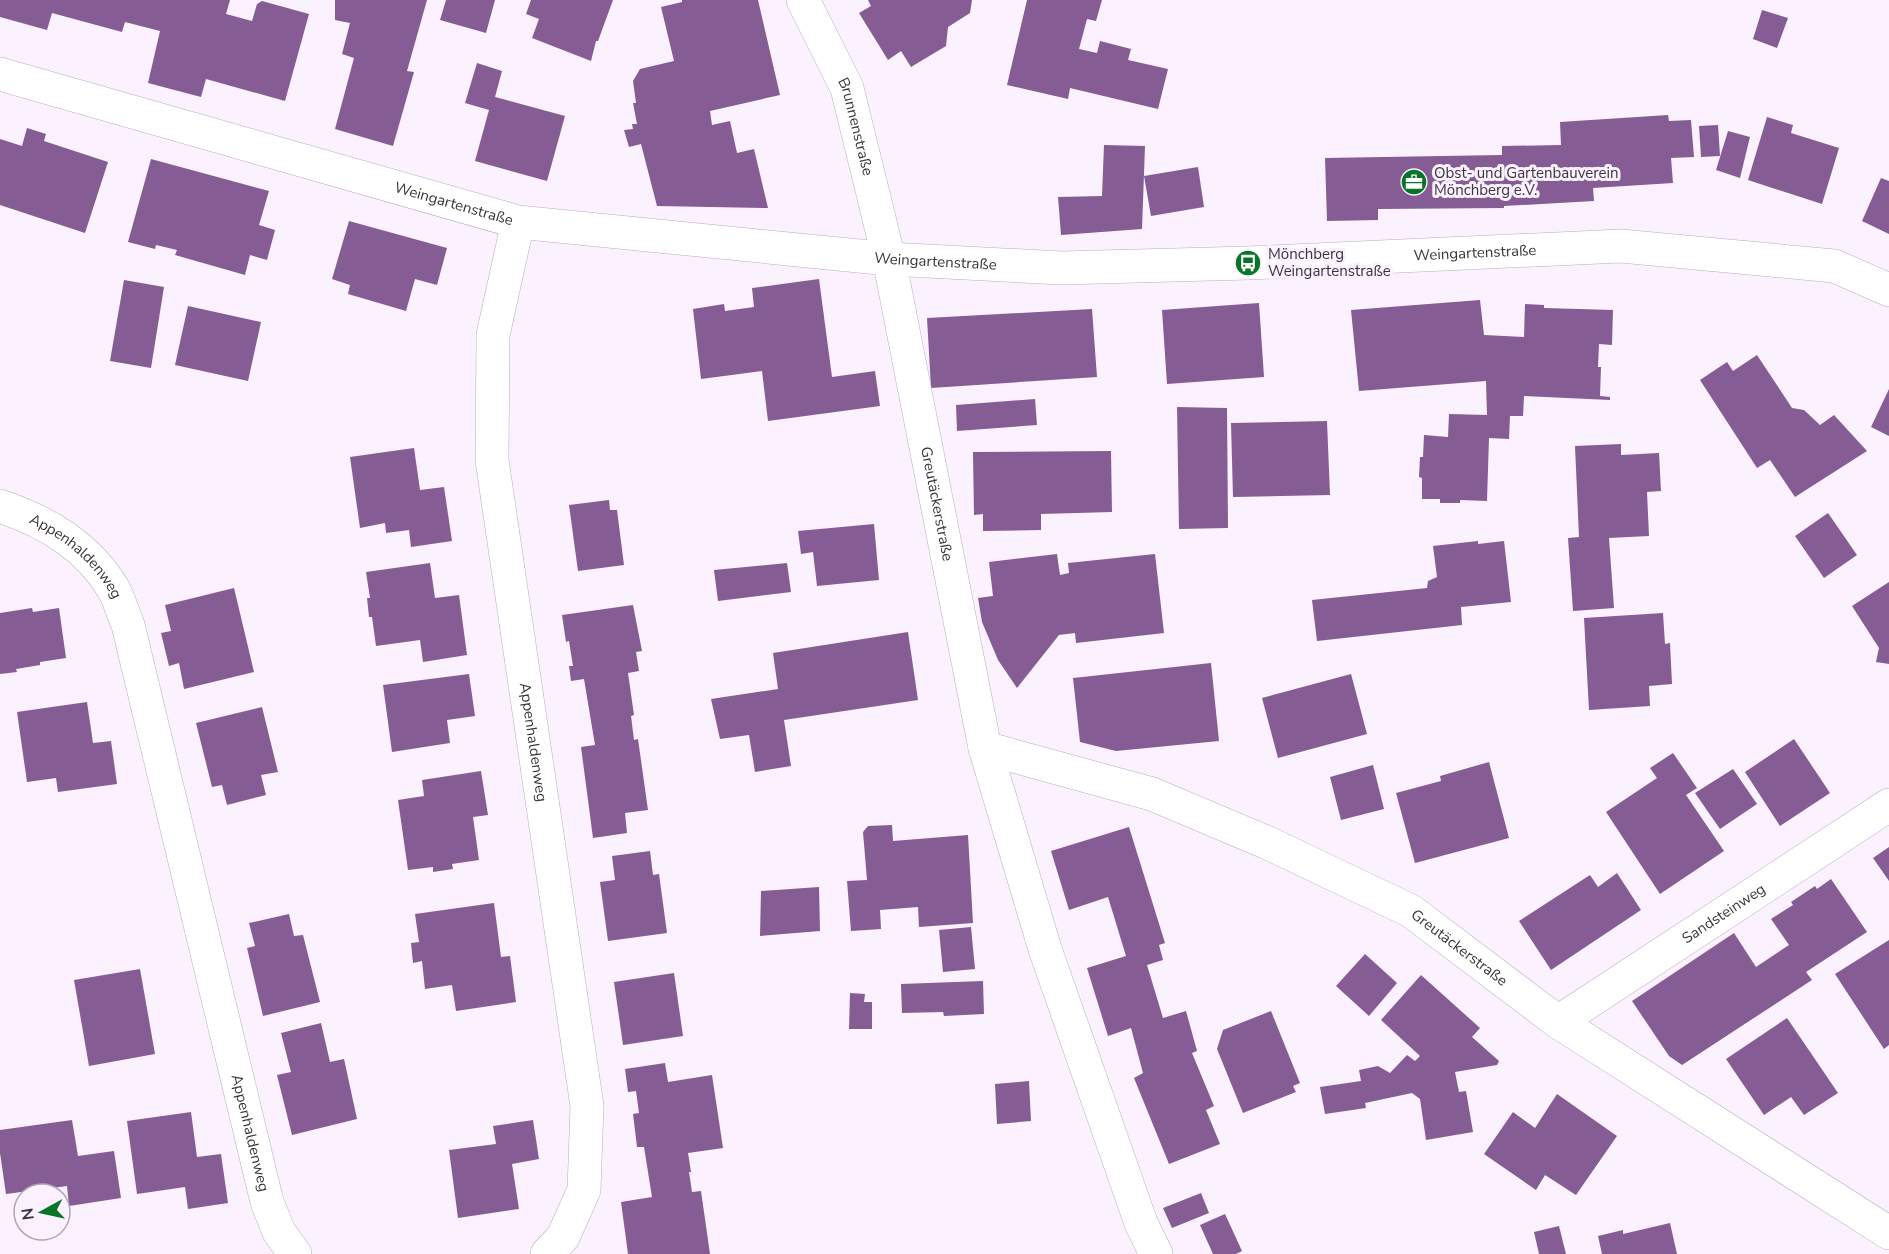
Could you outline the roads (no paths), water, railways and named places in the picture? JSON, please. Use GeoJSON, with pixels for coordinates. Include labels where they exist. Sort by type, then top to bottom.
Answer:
{"type":"FeatureCollection","features":[{"type":"Feature","properties":{"kind":"street","name":"Brunnenstraße"},"geometry":{"type":"LineString","coordinates":[[803,0],[847,88],[889,259]]}},
{"type":"Feature","properties":{"kind":"street","name":"Weingartenstraße"},"geometry":{"type":"LineString","coordinates":[[0,74],[518,222],[889,259],[1062,268],[1259,263],[1621,246],[1834,267],[1889,290]]}},
{"type":"Feature","properties":{"kind":"street","name":"Appenhaldenweg"},"geometry":{"type":"LineString","coordinates":[[518,222],[493,335],[492,460],[587,1106],[584,1190],[563,1237],[547,1254]]}},
{"type":"Feature","properties":{"kind":"street","name":"Greutäckerstraße"},"geometry":{"type":"LineString","coordinates":[[889,259],[985,748],[1045,949],[1140,1223],[1156,1254]]}},
{"type":"Feature","properties":{"kind":"street","name":"Appenhaldenweg"},"geometry":{"type":"LineString","coordinates":[[0,506],[28,516],[61,533],[93,560],[115,591],[128,625],[267,1202],[279,1232],[295,1254]]}},
{"type":"Feature","properties":{"kind":"street","name":"Greutäckerstraße"},"geometry":{"type":"LineString","coordinates":[[985,748],[1152,794],[1268,843],[1411,911],[1558,1022],[1889,1233]]}},
{"type":"Feature","properties":{"kind":"street","name":"Sandsteinweg"},"geometry":{"type":"LineString","coordinates":[[1558,1022],[1889,805]]}},
{"type":"Feature","properties":{"kind":"place","name":"Obst- und Gartenbauverein Mönchberg e.V."},"geometry":{"type":"Point","coordinates":[1414,182]}},
{"type":"Feature","properties":{"kind":"place","name":"Mönchberg Weingartenstraße"},"geometry":{"type":"Point","coordinates":[1248,263]}}]}
